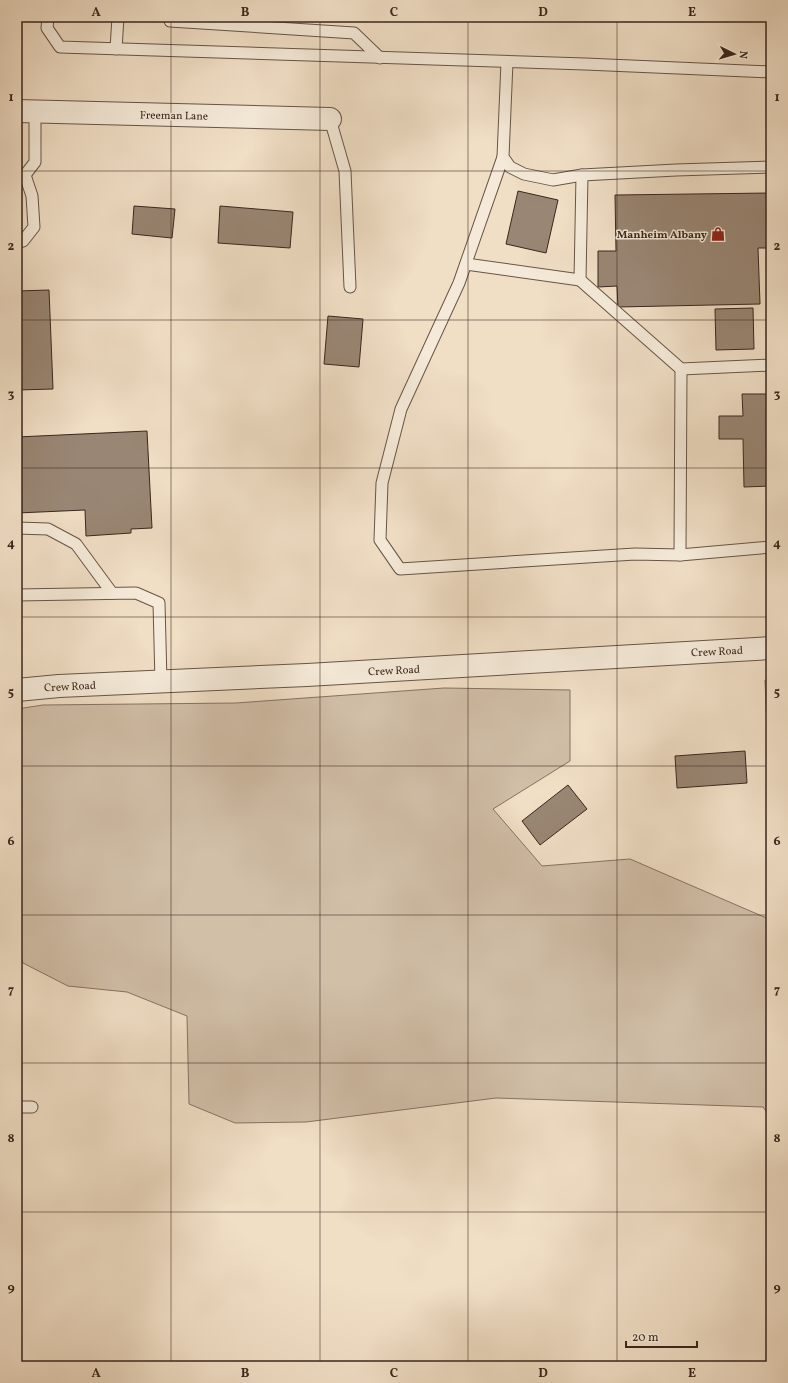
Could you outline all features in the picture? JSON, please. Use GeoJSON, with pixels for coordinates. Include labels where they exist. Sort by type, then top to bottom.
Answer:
{"type":"FeatureCollection","features":[{"type":"Feature","properties":{"kind":"street","name":"Freeman Lane"},"geometry":{"type":"LineString","coordinates":[[26,111],[330,119]]}},
{"type":"Feature","properties":{"kind":"street","name":"Crew Road"},"geometry":{"type":"LineString","coordinates":[[17,690],[59,686],[307,675],[771,648]]}},
{"type":"Feature","properties":{"kind":"lane"},"geometry":{"type":"LineString","coordinates":[[48,17],[48,28],[60,47],[585,64],[771,72]]}},
{"type":"Feature","properties":{"kind":"lane"},"geometry":{"type":"LineString","coordinates":[[116,49],[118,17]]}},
{"type":"Feature","properties":{"kind":"lane"},"geometry":{"type":"LineString","coordinates":[[170,17],[170,21],[354,33],[380,58]]}},
{"type":"Feature","properties":{"kind":"lane"},"geometry":{"type":"LineString","coordinates":[[507,62],[503,157],[459,283],[401,409],[382,482],[380,540],[400,569],[635,554],[680,555],[771,547]]}},
{"type":"Feature","properties":{"kind":"lane"},"geometry":{"type":"LineString","coordinates":[[17,242],[23,241],[34,227],[32,196],[21,176],[35,162],[26,111]]}},
{"type":"Feature","properties":{"kind":"lane"},"geometry":{"type":"LineString","coordinates":[[330,119],[345,171],[350,287]]}},
{"type":"Feature","properties":{"kind":"lane"},"geometry":{"type":"LineString","coordinates":[[503,157],[510,167],[524,174],[553,180],[582,175],[771,167]]}},
{"type":"Feature","properties":{"kind":"lane"},"geometry":{"type":"LineString","coordinates":[[580,280],[582,175]]}},
{"type":"Feature","properties":{"kind":"lane"},"geometry":{"type":"LineString","coordinates":[[466,264],[580,280],[681,369],[771,365]]}},
{"type":"Feature","properties":{"kind":"lane"},"geometry":{"type":"LineString","coordinates":[[680,555],[681,369]]}},
{"type":"Feature","properties":{"kind":"lane"},"geometry":{"type":"LineString","coordinates":[[17,528],[48,529],[76,544],[112,593]]}},
{"type":"Feature","properties":{"kind":"lane"},"geometry":{"type":"LineString","coordinates":[[17,595],[136,593],[158,604],[161,682]]}},
{"type":"Feature","properties":{"kind":"lane"},"geometry":{"type":"LineString","coordinates":[[17,1107],[32,1107]]}},
{"type":"Feature","properties":{"kind":"shaded area"},"geometry":{"type":"Polygon","coordinates":[[[771,679],[771,832],[765,680],[771,679]]]}},
{"type":"Feature","properties":{"kind":"shaded area"},"geometry":{"type":"Polygon","coordinates":[[[444,688],[570,690],[570,761],[493,809],[542,866],[630,859],[771,920],[771,1118],[763,1107],[496,1098],[306,1122],[235,1123],[189,1104],[187,1016],[127,992],[68,986],[23,963],[17,946],[17,709],[43,705],[236,703],[444,688]]]}},
{"type":"Feature","properties":{"kind":"building"},"geometry":{"type":"Polygon","coordinates":[[[518,191],[558,200],[546,253],[506,244],[518,191]]]}},
{"type":"Feature","properties":{"kind":"building"},"geometry":{"type":"Polygon","coordinates":[[[771,193],[771,248],[758,248],[760,304],[618,307],[617,286],[598,287],[598,251],[616,251],[615,195],[771,193]]]}},
{"type":"Feature","properties":{"kind":"building"},"geometry":{"type":"Polygon","coordinates":[[[134,206],[175,209],[172,238],[132,234],[134,206]]]}},
{"type":"Feature","properties":{"kind":"building"},"geometry":{"type":"Polygon","coordinates":[[[220,206],[293,212],[290,248],[218,243],[220,206]]]}},
{"type":"Feature","properties":{"kind":"building"},"geometry":{"type":"Polygon","coordinates":[[[49,290],[53,389],[17,390],[17,291],[49,290]]]}},
{"type":"Feature","properties":{"kind":"building"},"geometry":{"type":"Polygon","coordinates":[[[753,308],[754,349],[716,350],[715,309],[753,308]]]}},
{"type":"Feature","properties":{"kind":"building"},"geometry":{"type":"Polygon","coordinates":[[[328,316],[363,319],[359,367],[324,364],[328,316]]]}},
{"type":"Feature","properties":{"kind":"building"},"geometry":{"type":"Polygon","coordinates":[[[742,394],[771,394],[771,486],[744,487],[743,439],[719,439],[719,416],[743,416],[742,394]]]}},
{"type":"Feature","properties":{"kind":"building"},"geometry":{"type":"Polygon","coordinates":[[[147,431],[152,528],[131,529],[131,533],[86,536],[85,510],[17,513],[17,437],[147,431]]]}},
{"type":"Feature","properties":{"kind":"building"},"geometry":{"type":"Polygon","coordinates":[[[745,751],[747,783],[677,788],[675,756],[745,751]]]}},
{"type":"Feature","properties":{"kind":"building"},"geometry":{"type":"Polygon","coordinates":[[[568,785],[587,809],[540,845],[522,821],[568,785]]]}},
{"type":"Feature","properties":{"kind":"place","name":"Manheim Albany"},"geometry":{"type":"Point","coordinates":[718,234]}}]}
